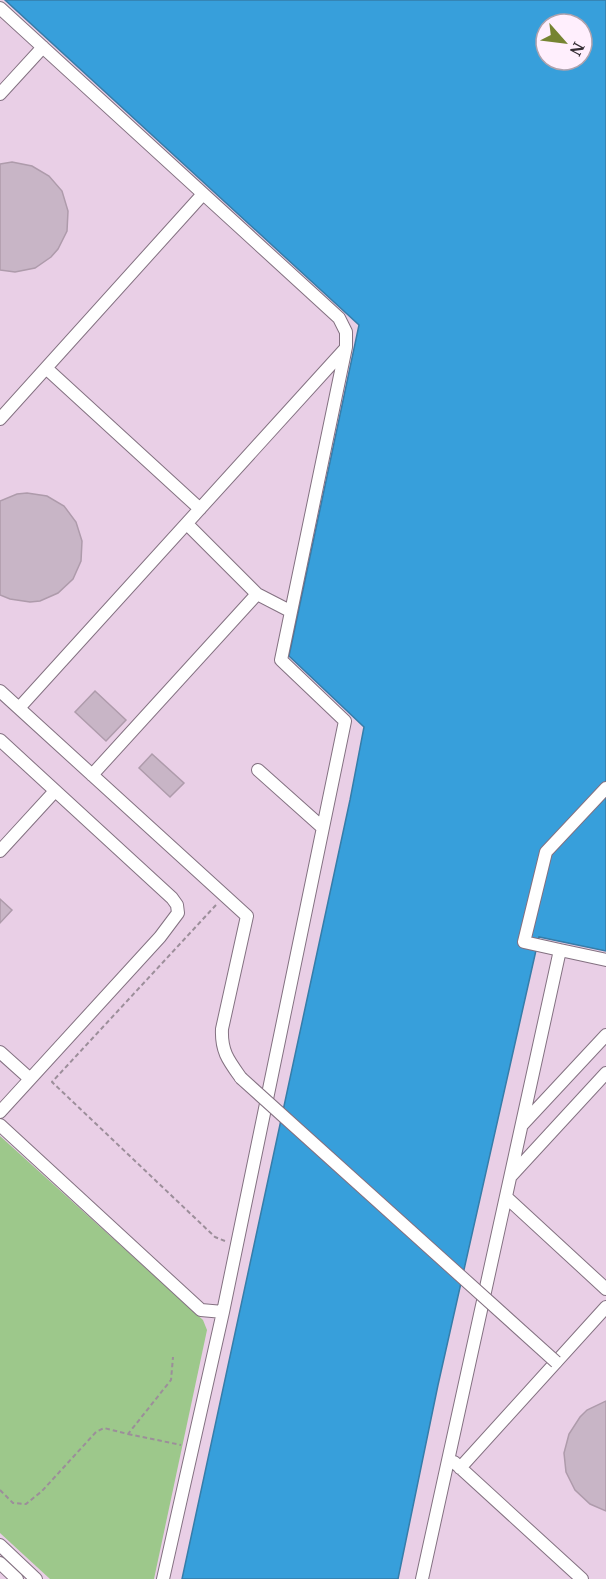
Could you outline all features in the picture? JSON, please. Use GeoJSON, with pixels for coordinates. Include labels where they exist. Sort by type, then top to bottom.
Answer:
{"type":"FeatureCollection","features":[{"type":"Feature","properties":{"kind":"street"},"geometry":{"type":"LineString","coordinates":[[0,8],[339,318],[346,332],[346,347],[281,660],[345,721],[223,1312],[163,1579]]}},
{"type":"Feature","properties":{"kind":"street"},"geometry":{"type":"LineString","coordinates":[[0,93],[43,47]]}},
{"type":"Feature","properties":{"kind":"street"},"geometry":{"type":"LineString","coordinates":[[0,419],[203,194]]}},
{"type":"Feature","properties":{"kind":"street"},"geometry":{"type":"LineString","coordinates":[[19,708],[346,347]]}},
{"type":"Feature","properties":{"kind":"street"},"geometry":{"type":"LineString","coordinates":[[46,368],[200,509]]}},
{"type":"Feature","properties":{"kind":"street"},"geometry":{"type":"LineString","coordinates":[[186,524],[257,594],[290,611]]}},
{"type":"Feature","properties":{"kind":"street"},"geometry":{"type":"LineString","coordinates":[[92,774],[257,594]]}},
{"type":"Feature","properties":{"kind":"street"},"geometry":{"type":"LineString","coordinates":[[0,691],[247,916],[222,1029],[222,1045],[228,1061],[241,1078],[556,1362]]}},
{"type":"Feature","properties":{"kind":"street"},"geometry":{"type":"LineString","coordinates":[[0,740],[172,898],[177,905],[178,913],[160,937],[0,1112]]}},
{"type":"Feature","properties":{"kind":"street"},"geometry":{"type":"LineString","coordinates":[[258,770],[323,828]]}},
{"type":"Feature","properties":{"kind":"street"},"geometry":{"type":"LineString","coordinates":[[606,788],[546,852],[524,942],[606,960]]}},
{"type":"Feature","properties":{"kind":"street"},"geometry":{"type":"LineString","coordinates":[[0,851],[56,791]]}},
{"type":"Feature","properties":{"kind":"street"},"geometry":{"type":"LineString","coordinates":[[422,1579],[560,950]]}},
{"type":"Feature","properties":{"kind":"street"},"geometry":{"type":"LineString","coordinates":[[521,1125],[606,1035]]}},
{"type":"Feature","properties":{"kind":"street"},"geometry":{"type":"LineString","coordinates":[[0,1052],[29,1078]]}},
{"type":"Feature","properties":{"kind":"street"},"geometry":{"type":"LineString","coordinates":[[511,1176],[606,1073]]}},
{"type":"Feature","properties":{"kind":"street"},"geometry":{"type":"LineString","coordinates":[[0,1125],[201,1310],[223,1312]]}},
{"type":"Feature","properties":{"kind":"street"},"geometry":{"type":"LineString","coordinates":[[506,1197],[606,1289]]}},
{"type":"Feature","properties":{"kind":"street"},"geometry":{"type":"LineString","coordinates":[[460,1468],[606,1307]]}},
{"type":"Feature","properties":{"kind":"street"},"geometry":{"type":"LineString","coordinates":[[450,1458],[582,1579]]}},
{"type":"Feature","properties":{"kind":"street"},"geometry":{"type":"LineString","coordinates":[[0,1545],[36,1579]]}},
{"type":"Feature","properties":{"kind":"street"},"geometry":{"type":"LineString","coordinates":[[0,1563],[17,1579]]}},
{"type":"Feature","properties":{"kind":"path"},"geometry":{"type":"LineString","coordinates":[[225,896],[52,1082],[215,1237],[237,1244]]}},
{"type":"Feature","properties":{"kind":"path"},"geometry":{"type":"LineString","coordinates":[[128,1434],[171,1380],[173,1358]]}},
{"type":"Feature","properties":{"kind":"path"},"geometry":{"type":"LineString","coordinates":[[0,1490],[13,1503],[26,1504],[42,1491],[96,1432],[104,1428],[192,1447]]}},
{"type":"Feature","properties":{"kind":"shaded area"},"geometry":{"type":"Polygon","coordinates":[[[0,0],[5,0],[359,325],[289,656],[364,727],[182,1579],[0,1579],[0,0]]]}},
{"type":"Feature","properties":{"kind":"shaded area"},"geometry":{"type":"Polygon","coordinates":[[[539,937],[606,951],[606,1579],[398,1579],[438,1385],[539,937]]]}},
{"type":"Feature","properties":{"kind":"green space"},"geometry":{"type":"Polygon","coordinates":[[[0,1136],[203,1320],[207,1330],[154,1579],[50,1579],[0,1533],[0,1136]]]}},
{"type":"Feature","properties":{"kind":"water"},"geometry":{"type":"Polygon","coordinates":[[[5,0],[606,0],[606,951],[539,937],[438,1385],[398,1579],[182,1579],[364,727],[289,656],[359,325],[5,0]]]}},
{"type":"Feature","properties":{"kind":"building"},"geometry":{"type":"Polygon","coordinates":[[[12,162],[32,166],[49,176],[62,191],[68,211],[67,231],[58,249],[35,268],[15,272],[0,270],[0,164],[12,162]]]}},
{"type":"Feature","properties":{"kind":"building"},"geometry":{"type":"Polygon","coordinates":[[[17,494],[47,496],[64,506],[76,522],[82,541],[81,561],[73,579],[58,593],[40,601],[30,602],[0,595],[0,501],[17,494]]]}},
{"type":"Feature","properties":{"kind":"building"},"geometry":{"type":"Polygon","coordinates":[[[95,691],[126,720],[106,741],[75,712],[95,691]]]}},
{"type":"Feature","properties":{"kind":"building"},"geometry":{"type":"Polygon","coordinates":[[[152,754],[184,783],[170,797],[139,768],[152,754]]]}},
{"type":"Feature","properties":{"kind":"building"},"geometry":{"type":"Polygon","coordinates":[[[0,899],[12,910],[0,923],[0,899]]]}},
{"type":"Feature","properties":{"kind":"building"},"geometry":{"type":"Polygon","coordinates":[[[606,1401],[606,1511],[590,1504],[575,1490],[566,1472],[564,1453],[569,1434],[580,1417],[587,1410],[606,1401]]]}}]}
